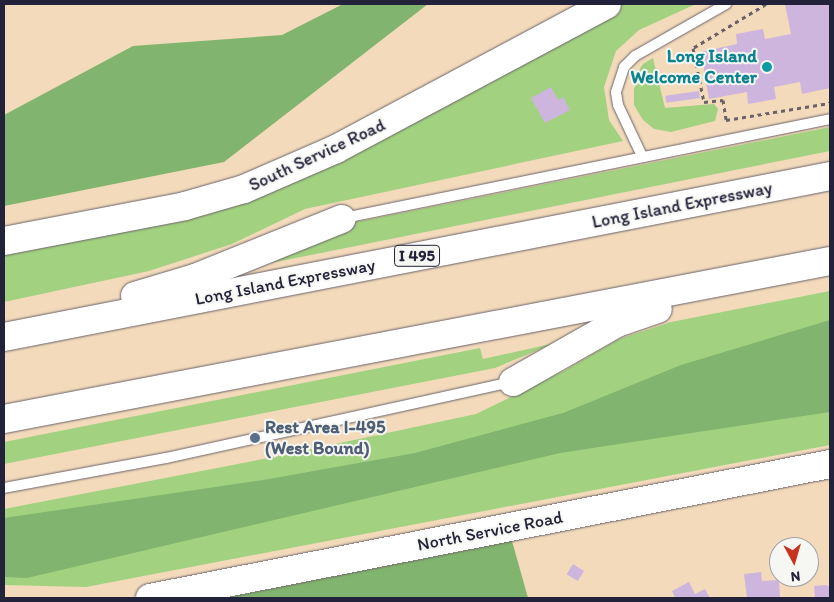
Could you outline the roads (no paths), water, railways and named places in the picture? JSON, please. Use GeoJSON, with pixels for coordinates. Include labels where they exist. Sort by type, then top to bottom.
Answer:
{"type":"FeatureCollection","features":[{"type":"Feature","properties":{"kind":"main road","name":"South Service Road"},"geometry":{"type":"LineString","coordinates":[[4,241],[185,206],[244,189],[336,149],[607,4]]}},
{"type":"Feature","properties":{"kind":"main road","name":"Long Island Expressway"},"geometry":{"type":"LineString","coordinates":[[12,335],[830,176]]}},
{"type":"Feature","properties":{"kind":"main road"},"geometry":{"type":"LineString","coordinates":[[12,335],[195,278],[342,219]]}},
{"type":"Feature","properties":{"kind":"main road"},"geometry":{"type":"LineString","coordinates":[[4,419],[830,261]]}},
{"type":"Feature","properties":{"kind":"main road"},"geometry":{"type":"LineString","coordinates":[[513,382],[617,322],[766,274]]}},
{"type":"Feature","properties":{"kind":"main road","name":"North Service Road"},"geometry":{"type":"LineString","coordinates":[[150,598],[830,464]]}},
{"type":"Feature","properties":{"kind":"lane"},"geometry":{"type":"LineString","coordinates":[[642,156],[618,105],[616,92],[624,67],[635,56],[726,4]]}},
{"type":"Feature","properties":{"kind":"lane"},"geometry":{"type":"LineString","coordinates":[[342,219],[830,119]]}},
{"type":"Feature","properties":{"kind":"lane"},"geometry":{"type":"LineString","coordinates":[[4,488],[166,458],[513,382]]}},
{"type":"Feature","properties":{"kind":"place","name":"Long Island Welcome Center"},"geometry":{"type":"Point","coordinates":[767,67]}},
{"type":"Feature","properties":{"kind":"place","name":"Rest Area I-495 (West Bound)"},"geometry":{"type":"Point","coordinates":[255,438]}}]}
